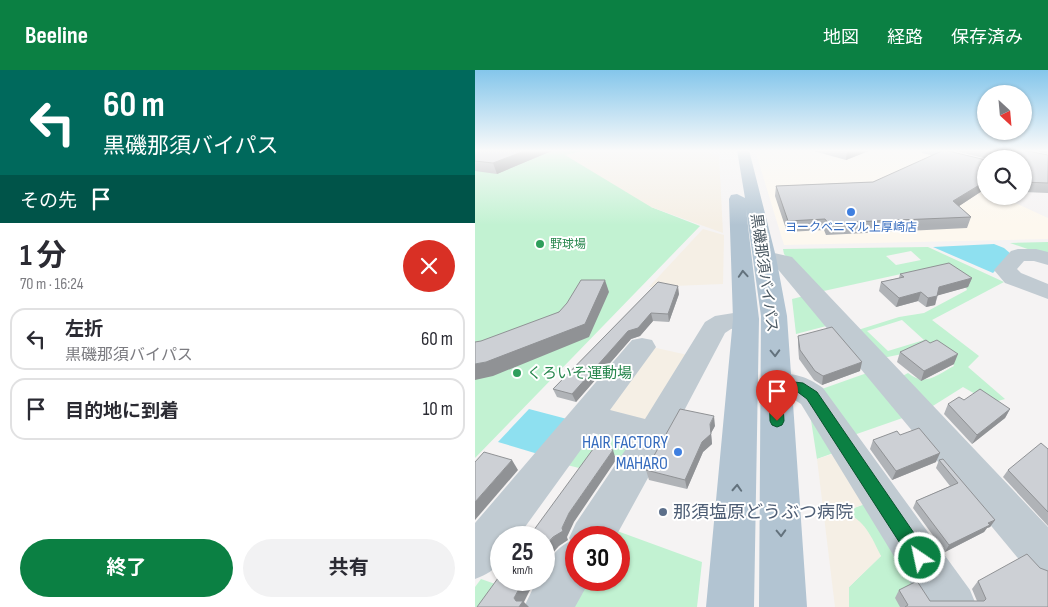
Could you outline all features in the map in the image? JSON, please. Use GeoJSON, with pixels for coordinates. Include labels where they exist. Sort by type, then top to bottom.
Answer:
{"type":"FeatureCollection","features":[{"type":"Feature","properties":{"kind":"main road","name":"黒磯那須バイパス"},"geometry":{"type":"LineString","coordinates":[[730,607],[746,319],[741,236],[732,175]]}},
{"type":"Feature","properties":{"kind":"main road","name":"黒磯那須バイパス"},"geometry":{"type":"LineString","coordinates":[[748,175],[765,257],[774,316],[783,607]]}},
{"type":"Feature","properties":{"kind":"street"},"geometry":{"type":"LineString","coordinates":[[1048,259],[1036,255],[1018,255],[1005,270],[1013,278],[1048,292]]}},
{"type":"Feature","properties":{"kind":"street"},"geometry":{"type":"LineString","coordinates":[[765,257],[784,262],[1048,559]]}},
{"type":"Feature","properties":{"kind":"street"},"geometry":{"type":"LineString","coordinates":[[598,526],[654,435],[714,328],[724,322],[746,319]]}},
{"type":"Feature","properties":{"kind":"street"},"geometry":{"type":"LineString","coordinates":[[475,558],[642,347]]}},
{"type":"Feature","properties":{"kind":"street"},"geometry":{"type":"LineString","coordinates":[[776,384],[798,386],[812,396],[953,607]]}},
{"type":"Feature","properties":{"kind":"street"},"geometry":{"type":"LineString","coordinates":[[586,418],[654,435]]}},
{"type":"Feature","properties":{"kind":"street"},"geometry":{"type":"LineString","coordinates":[[548,607],[565,579]]}},
{"type":"Feature","properties":{"kind":"shaded area"},"geometry":{"type":"Polygon","coordinates":[[[763,175],[967,175],[977,183],[977,205],[1020,205],[1048,218],[1048,239],[784,245],[763,175]]]}},
{"type":"Feature","properties":{"kind":"green space","name":"くろいそ運動場"},"geometry":{"type":"Polygon","coordinates":[[[475,175],[643,175],[651,207],[700,226],[475,458],[475,175]]]}},
{"type":"Feature","properties":{"kind":"green space"},"geometry":{"type":"Polygon","coordinates":[[[1048,242],[1048,256],[1010,243],[1048,242]]]}},
{"type":"Feature","properties":{"kind":"green space"},"geometry":{"type":"Polygon","coordinates":[[[928,247],[1004,282],[932,320],[979,356],[968,367],[1005,399],[991,403],[963,387],[928,409],[897,379],[908,373],[920,379],[931,378],[954,366],[952,360],[926,349],[878,359],[858,330],[899,317],[924,313],[967,290],[963,280],[933,267],[819,292],[784,254],[783,249],[928,247]],[[911,251],[886,256],[896,265],[921,260],[911,251]],[[902,320],[867,331],[888,351],[924,340],[902,320]]]}},
{"type":"Feature","properties":{"kind":"green space"},"geometry":{"type":"Polygon","coordinates":[[[808,295],[834,324],[796,334],[792,299],[808,295]]]}},
{"type":"Feature","properties":{"kind":"green space"},"geometry":{"type":"Polygon","coordinates":[[[867,373],[914,414],[851,436],[819,390],[867,373]]]}},
{"type":"Feature","properties":{"kind":"green space"},"geometry":{"type":"Polygon","coordinates":[[[809,407],[926,581],[900,607],[849,607],[849,587],[881,556],[843,512],[868,503],[836,452],[817,459],[809,407]]]}},
{"type":"Feature","properties":{"kind":"green space"},"geometry":{"type":"Polygon","coordinates":[[[599,434],[628,442],[634,450],[629,460],[597,450],[583,469],[567,465],[585,441],[599,434]]]}},
{"type":"Feature","properties":{"kind":"green space"},"geometry":{"type":"Polygon","coordinates":[[[630,536],[702,562],[697,607],[560,607],[570,591],[630,591],[630,536]]]}},
{"type":"Feature","properties":{"kind":"green space"},"geometry":{"type":"Polygon","coordinates":[[[481,579],[490,582],[490,591],[497,591],[486,607],[475,607],[475,587],[481,579]]]}},
{"type":"Feature","properties":{"kind":"sand"},"geometry":{"type":"Polygon","coordinates":[[[598,175],[720,175],[723,233],[651,207],[598,175]]]}},
{"type":"Feature","properties":{"kind":"sand"},"geometry":{"type":"Polygon","coordinates":[[[703,229],[724,235],[723,284],[649,287],[703,229]]]}},
{"type":"Feature","properties":{"kind":"sand"},"geometry":{"type":"Polygon","coordinates":[[[652,347],[692,356],[652,424],[610,412],[606,404],[652,347]]]}},
{"type":"Feature","properties":{"kind":"sand"},"geometry":{"type":"Polygon","coordinates":[[[836,453],[869,502],[844,512],[862,524],[881,556],[849,587],[849,607],[835,607],[817,459],[836,453]]]}},
{"type":"Feature","properties":{"kind":"water"},"geometry":{"type":"Polygon","coordinates":[[[994,244],[1004,248],[1011,254],[993,273],[933,247],[994,244]]]}},
{"type":"Feature","properties":{"kind":"water"},"geometry":{"type":"Polygon","coordinates":[[[529,409],[567,419],[538,454],[498,442],[529,409]]]}},
{"type":"Feature","properties":{"kind":"building"},"geometry":{"type":"Polygon","coordinates":[[[888,175],[977,175],[977,186],[953,201],[971,217],[828,223],[825,219],[788,221],[776,186],[873,182],[888,175]]]}},
{"type":"Feature","properties":{"kind":"building"},"geometry":{"type":"Polygon","coordinates":[[[1032,175],[1048,175],[1048,183],[1032,182],[1032,175]]]}},
{"type":"Feature","properties":{"kind":"building"},"geometry":{"type":"Polygon","coordinates":[[[949,263],[972,278],[939,287],[937,296],[928,298],[921,292],[899,298],[881,282],[904,277],[900,274],[949,263]]]}},
{"type":"Feature","properties":{"kind":"building"},"geometry":{"type":"Polygon","coordinates":[[[581,280],[605,280],[585,324],[486,362],[475,364],[475,342],[559,312],[581,280]]]}},
{"type":"Feature","properties":{"kind":"building"},"geometry":{"type":"Polygon","coordinates":[[[658,282],[678,286],[668,314],[651,313],[638,328],[628,331],[572,394],[553,389],[658,282]]]}},
{"type":"Feature","properties":{"kind":"building"},"geometry":{"type":"Polygon","coordinates":[[[832,327],[862,362],[823,376],[815,371],[800,350],[798,336],[832,327]]]}},
{"type":"Feature","properties":{"kind":"building"},"geometry":{"type":"Polygon","coordinates":[[[926,340],[930,343],[937,340],[958,354],[924,371],[900,352],[926,340]]]}},
{"type":"Feature","properties":{"kind":"building"},"geometry":{"type":"Polygon","coordinates":[[[980,389],[1010,409],[977,435],[948,404],[959,397],[964,400],[980,389]]]}},
{"type":"Feature","properties":{"kind":"building"},"geometry":{"type":"Polygon","coordinates":[[[680,409],[714,416],[710,424],[711,434],[702,442],[685,480],[646,470],[680,409]]]}},
{"type":"Feature","properties":{"kind":"building"},"geometry":{"type":"Polygon","coordinates":[[[919,428],[940,453],[896,471],[873,440],[897,431],[900,435],[919,428]]]}},
{"type":"Feature","properties":{"kind":"building"},"geometry":{"type":"Polygon","coordinates":[[[1041,443],[1048,449],[1048,512],[1008,470],[1041,443]]]}},
{"type":"Feature","properties":{"kind":"building"},"geometry":{"type":"Polygon","coordinates":[[[596,445],[613,450],[569,513],[562,528],[563,531],[555,536],[555,526],[537,526],[596,445]]]}},
{"type":"Feature","properties":{"kind":"building"},"geometry":{"type":"Polygon","coordinates":[[[484,452],[512,460],[475,502],[475,462],[484,452]]]}},
{"type":"Feature","properties":{"kind":"building"},"geometry":{"type":"Polygon","coordinates":[[[943,459],[995,520],[988,523],[990,525],[949,545],[916,501],[958,483],[939,460],[943,459]]]}},
{"type":"Feature","properties":{"kind":"building"},"geometry":{"type":"Polygon","coordinates":[[[1027,554],[1040,568],[1048,571],[1048,607],[905,607],[908,605],[899,590],[917,581],[930,601],[984,601],[986,599],[978,581],[1027,554]]]}},
{"type":"Feature","properties":{"kind":"building"},"geometry":{"type":"Polygon","coordinates":[[[490,589],[490,591],[518,591],[514,598],[516,601],[523,601],[519,607],[477,607],[490,589]]]}},
{"type":"Feature","properties":{"kind":"place","name":"ヨークベニマル上厚崎店"},"geometry":{"type":"Point","coordinates":[851,212]}},
{"type":"Feature","properties":{"kind":"place","name":"野球場"},"geometry":{"type":"Point","coordinates":[540,244]}},
{"type":"Feature","properties":{"kind":"place","name":"くろいそ運動場"},"geometry":{"type":"Point","coordinates":[517,373]}},
{"type":"Feature","properties":{"kind":"place","name":"HAIR FACTORY MAHARO"},"geometry":{"type":"Point","coordinates":[678,452]}},
{"type":"Feature","properties":{"kind":"place","name":"那須塩原どうぶつ病院"},"geometry":{"type":"Point","coordinates":[663,512]}},
{"type":"Feature","properties":{"kind":"route"},"geometry":{"type":"LineString","coordinates":[[777,421],[776,384],[798,386],[812,396],[920,558]]}}]}
